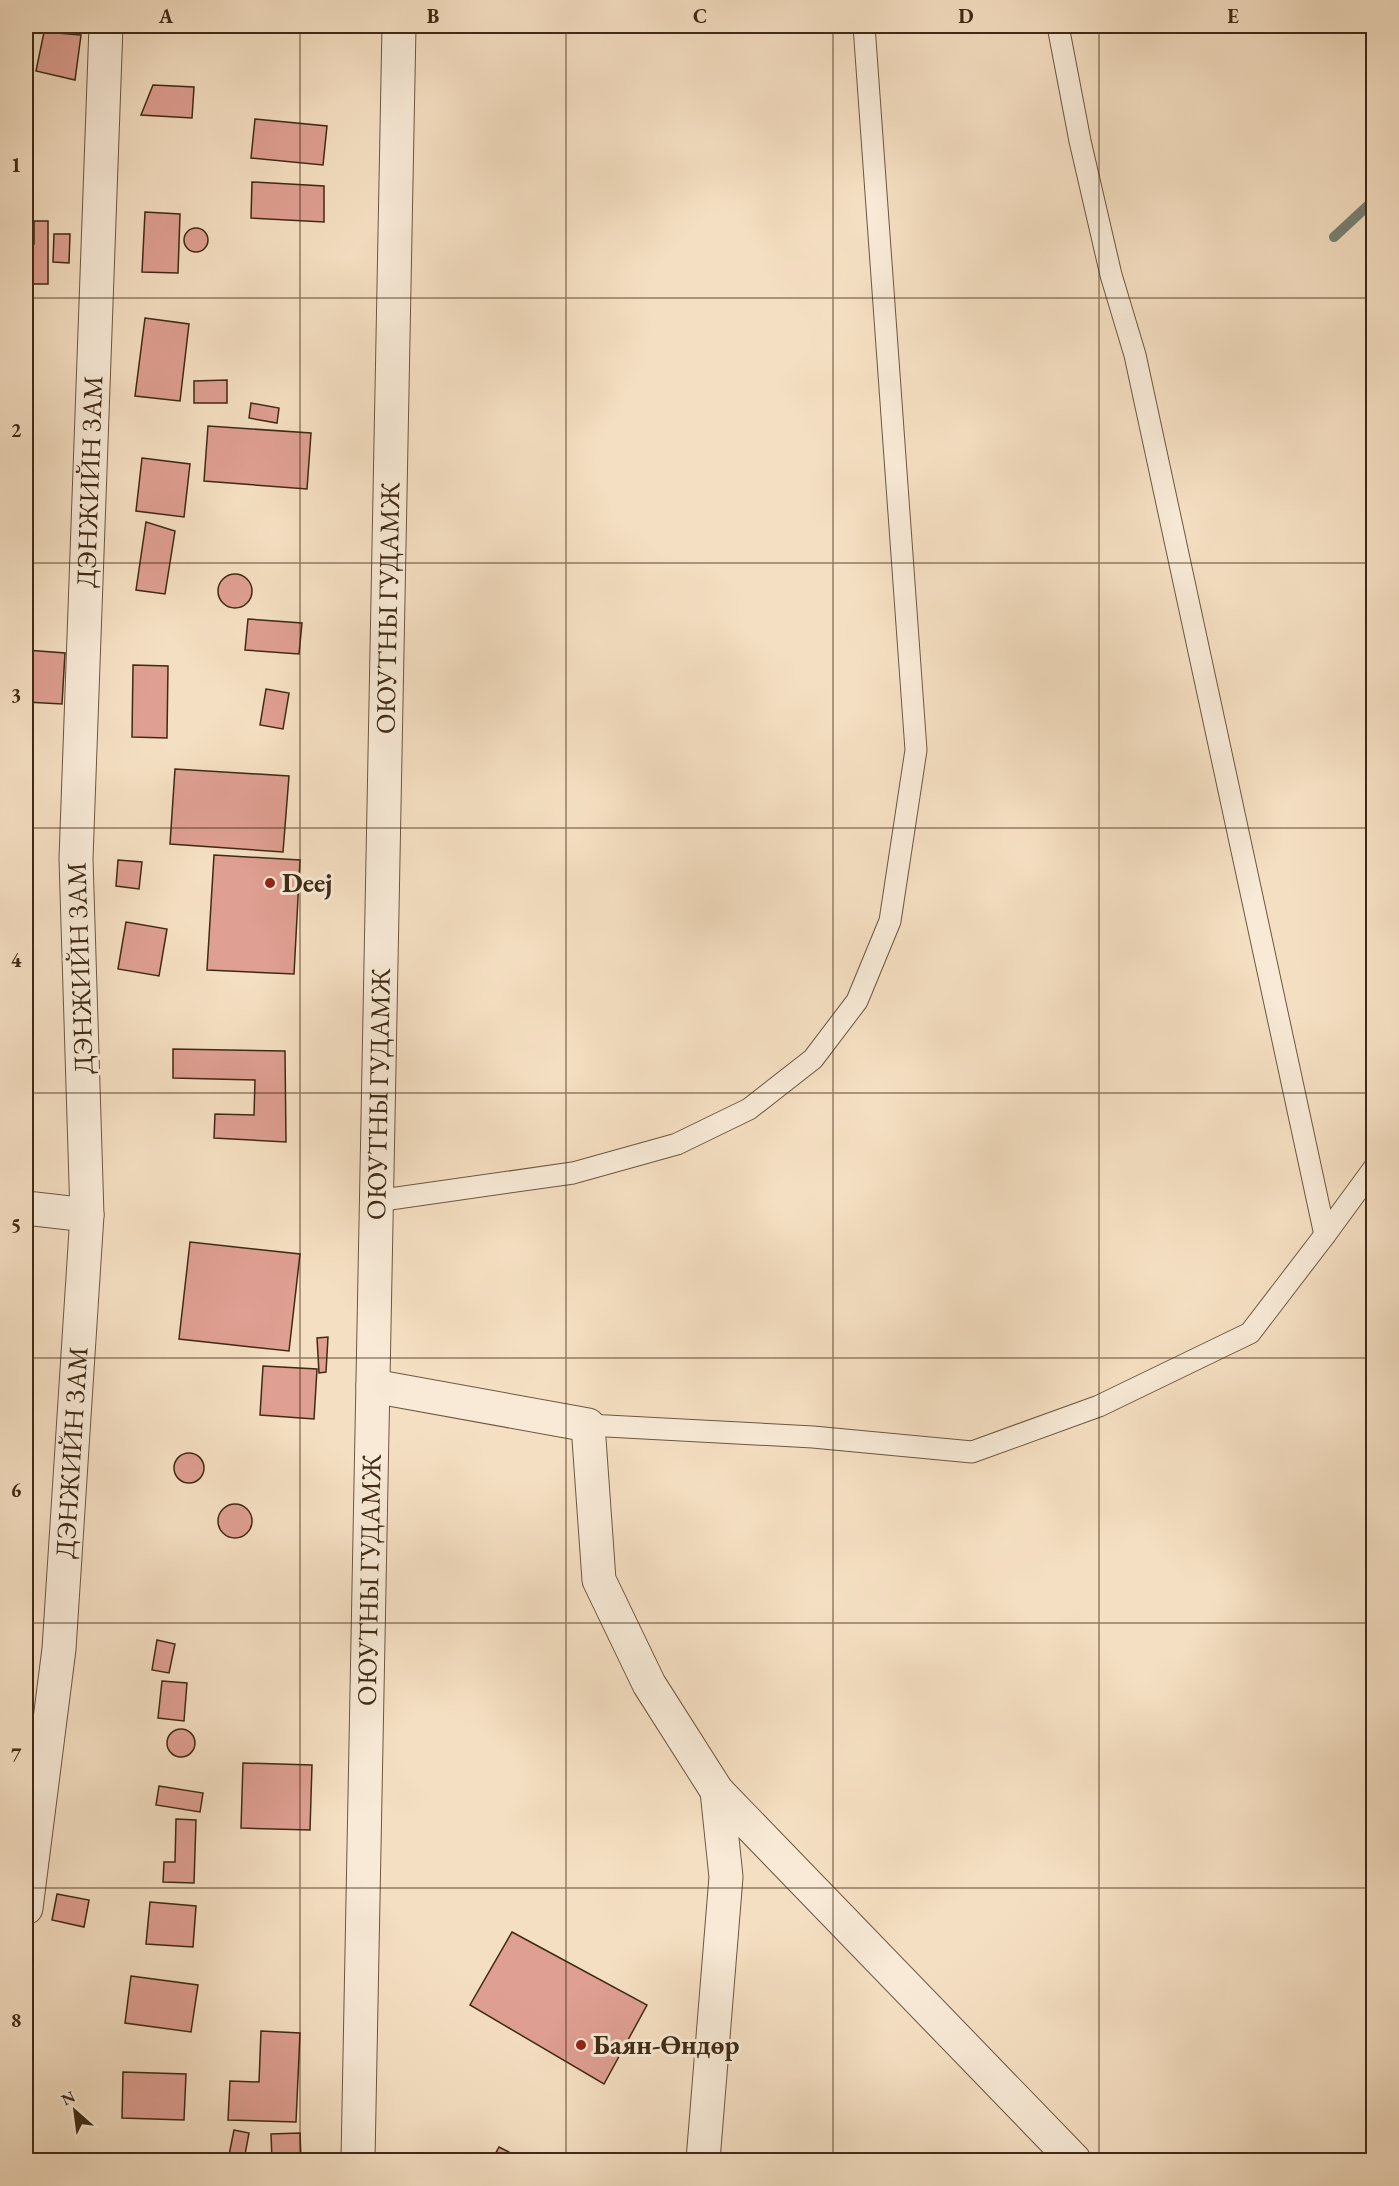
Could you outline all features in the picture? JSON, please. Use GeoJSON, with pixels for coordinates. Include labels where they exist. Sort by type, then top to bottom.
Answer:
{"type":"FeatureCollection","features":[{"type":"Feature","properties":{"kind":"street","name":"ДЭНЖИЙН ЗАМ"},"geometry":{"type":"LineString","coordinates":[[26,1908],[58,1649],[87,1215],[76,860],[106,26]]}},
{"type":"Feature","properties":{"kind":"street","name":"ОЮУТНЫ ГУДАМЖ"},"geometry":{"type":"LineString","coordinates":[[358,2160],[399,26]]}},
{"type":"Feature","properties":{"kind":"street"},"geometry":{"type":"LineString","coordinates":[[26,1208],[87,1215]]}},
{"type":"Feature","properties":{"kind":"street"},"geometry":{"type":"LineString","coordinates":[[373,1386],[588,1425],[599,1580],[649,1684],[717,1791],[1074,2160]]}},
{"type":"Feature","properties":{"kind":"street"},"geometry":{"type":"LineString","coordinates":[[703,2160],[726,1877],[717,1791]]}},
{"type":"Feature","properties":{"kind":"lane"},"geometry":{"type":"LineString","coordinates":[[376,1202],[573,1173],[677,1144],[749,1108],[813,1059],[857,1001],[891,921],[916,750],[864,26]]}},
{"type":"Feature","properties":{"kind":"lane"},"geometry":{"type":"LineString","coordinates":[[1058,26],[1080,141],[1111,275],[1136,355],[1325,1235]]}},
{"type":"Feature","properties":{"kind":"lane"},"geometry":{"type":"LineString","coordinates":[[588,1425],[813,1437],[972,1452],[1099,1406],[1250,1334],[1374,1168]]}},
{"type":"Feature","properties":{"kind":"building"},"geometry":{"type":"Polygon","coordinates":[[[44,32],[81,35],[75,80],[36,71],[44,32]]]}},
{"type":"Feature","properties":{"kind":"building"},"geometry":{"type":"Polygon","coordinates":[[[153,85],[194,87],[192,118],[141,115],[153,85]]]}},
{"type":"Feature","properties":{"kind":"building"},"geometry":{"type":"Polygon","coordinates":[[[255,119],[327,126],[323,165],[251,158],[255,119]]]}},
{"type":"Feature","properties":{"kind":"building"},"geometry":{"type":"Polygon","coordinates":[[[252,182],[324,186],[324,222],[251,218],[252,182]]]}},
{"type":"Feature","properties":{"kind":"building"},"geometry":{"type":"Polygon","coordinates":[[[145,212],[180,214],[178,273],[142,272],[145,212]]]}},
{"type":"Feature","properties":{"kind":"building"},"geometry":{"type":"Polygon","coordinates":[[[34,221],[48,221],[48,284],[26,284],[26,244],[34,244],[34,221]]]}},
{"type":"Feature","properties":{"kind":"building"},"geometry":{"type":"Polygon","coordinates":[[[196,228],[205,231],[208,240],[205,249],[196,252],[187,249],[184,240],[187,231],[196,228]]]}},
{"type":"Feature","properties":{"kind":"building"},"geometry":{"type":"Polygon","coordinates":[[[54,234],[70,234],[69,263],[53,262],[54,234]]]}},
{"type":"Feature","properties":{"kind":"building"},"geometry":{"type":"Polygon","coordinates":[[[26,306],[30,311],[32,321],[26,331],[26,306]]]}},
{"type":"Feature","properties":{"kind":"building"},"geometry":{"type":"Polygon","coordinates":[[[145,318],[189,324],[180,401],[135,396],[145,318]]]}},
{"type":"Feature","properties":{"kind":"building"},"geometry":{"type":"Polygon","coordinates":[[[227,380],[227,403],[194,403],[194,381],[227,380]]]}},
{"type":"Feature","properties":{"kind":"building"},"geometry":{"type":"Polygon","coordinates":[[[251,403],[279,408],[277,423],[249,418],[251,403]]]}},
{"type":"Feature","properties":{"kind":"building"},"geometry":{"type":"Polygon","coordinates":[[[208,426],[311,433],[307,489],[204,481],[208,426]]]}},
{"type":"Feature","properties":{"kind":"building"},"geometry":{"type":"Polygon","coordinates":[[[142,458],[190,464],[184,517],[136,511],[142,458]]]}},
{"type":"Feature","properties":{"kind":"building"},"geometry":{"type":"Polygon","coordinates":[[[146,522],[175,531],[165,594],[136,590],[146,522]]]}},
{"type":"Feature","properties":{"kind":"building"},"geometry":{"type":"Polygon","coordinates":[[[235,574],[247,579],[252,591],[247,603],[235,608],[223,603],[218,591],[223,579],[235,574]]]}},
{"type":"Feature","properties":{"kind":"building"},"geometry":{"type":"Polygon","coordinates":[[[248,619],[302,623],[299,654],[245,650],[248,619]]]}},
{"type":"Feature","properties":{"kind":"building"},"geometry":{"type":"Polygon","coordinates":[[[26,650],[65,653],[62,704],[26,702],[26,650]]]}},
{"type":"Feature","properties":{"kind":"building"},"geometry":{"type":"Polygon","coordinates":[[[133,665],[168,666],[167,738],[132,737],[133,665]]]}},
{"type":"Feature","properties":{"kind":"building"},"geometry":{"type":"Polygon","coordinates":[[[266,689],[289,693],[283,729],[260,725],[266,689]]]}},
{"type":"Feature","properties":{"kind":"building"},"geometry":{"type":"Polygon","coordinates":[[[175,769],[289,776],[283,852],[170,844],[175,769]]]}},
{"type":"Feature","properties":{"kind":"building"},"geometry":{"type":"Polygon","coordinates":[[[214,855],[300,860],[294,974],[207,970],[214,855]]]}},
{"type":"Feature","properties":{"kind":"building"},"geometry":{"type":"Polygon","coordinates":[[[118,860],[142,862],[139,889],[116,886],[118,860]]]}},
{"type":"Feature","properties":{"kind":"building"},"geometry":{"type":"Polygon","coordinates":[[[126,922],[167,929],[159,976],[118,969],[126,922]]]}},
{"type":"Feature","properties":{"kind":"building"},"geometry":{"type":"Polygon","coordinates":[[[173,1049],[285,1051],[286,1142],[214,1138],[215,1114],[254,1115],[255,1080],[173,1078],[173,1049]]]}},
{"type":"Feature","properties":{"kind":"building"},"geometry":{"type":"Polygon","coordinates":[[[190,1242],[300,1254],[289,1351],[179,1339],[190,1242]]]}},
{"type":"Feature","properties":{"kind":"building"},"geometry":{"type":"Polygon","coordinates":[[[328,1337],[326,1372],[319,1373],[317,1338],[328,1337]]]}},
{"type":"Feature","properties":{"kind":"building"},"geometry":{"type":"Polygon","coordinates":[[[263,1366],[317,1369],[314,1419],[260,1415],[263,1366]]]}},
{"type":"Feature","properties":{"kind":"building"},"geometry":{"type":"Polygon","coordinates":[[[189,1453],[200,1457],[204,1468],[200,1479],[189,1483],[178,1479],[174,1468],[178,1457],[189,1453]]]}},
{"type":"Feature","properties":{"kind":"building"},"geometry":{"type":"Polygon","coordinates":[[[235,1504],[247,1509],[252,1521],[247,1533],[235,1538],[223,1533],[218,1521],[223,1509],[235,1504]]]}},
{"type":"Feature","properties":{"kind":"building"},"geometry":{"type":"Polygon","coordinates":[[[157,1640],[175,1644],[169,1673],[152,1670],[157,1640]]]}},
{"type":"Feature","properties":{"kind":"building"},"geometry":{"type":"Polygon","coordinates":[[[162,1681],[187,1683],[184,1721],[158,1718],[162,1681]]]}},
{"type":"Feature","properties":{"kind":"building"},"geometry":{"type":"Polygon","coordinates":[[[181,1729],[191,1733],[195,1743],[191,1753],[181,1757],[171,1753],[167,1743],[171,1733],[181,1729]]]}},
{"type":"Feature","properties":{"kind":"building"},"geometry":{"type":"Polygon","coordinates":[[[243,1763],[312,1765],[310,1830],[241,1828],[243,1763]]]}},
{"type":"Feature","properties":{"kind":"building"},"geometry":{"type":"Polygon","coordinates":[[[159,1786],[203,1793],[200,1812],[156,1805],[159,1786]]]}},
{"type":"Feature","properties":{"kind":"building"},"geometry":{"type":"Polygon","coordinates":[[[176,1819],[196,1820],[194,1883],[163,1882],[164,1862],[175,1862],[176,1819]]]}},
{"type":"Feature","properties":{"kind":"building"},"geometry":{"type":"Polygon","coordinates":[[[57,1894],[89,1900],[84,1927],[52,1920],[57,1894]]]}},
{"type":"Feature","properties":{"kind":"building"},"geometry":{"type":"Polygon","coordinates":[[[150,1902],[196,1906],[193,1947],[146,1944],[150,1902]]]}},
{"type":"Feature","properties":{"kind":"building","name":"Баян-Өндөр"},"geometry":{"type":"Polygon","coordinates":[[[512,1932],[647,2005],[604,2084],[470,2005],[512,1932]]]}},
{"type":"Feature","properties":{"kind":"building"},"geometry":{"type":"Polygon","coordinates":[[[131,1976],[198,1985],[191,2032],[125,2023],[131,1976]]]}},
{"type":"Feature","properties":{"kind":"building"},"geometry":{"type":"Polygon","coordinates":[[[261,2031],[300,2033],[296,2122],[228,2120],[230,2081],[259,2082],[261,2031]]]}},
{"type":"Feature","properties":{"kind":"building"},"geometry":{"type":"Polygon","coordinates":[[[123,2072],[186,2074],[184,2120],[122,2118],[123,2072]]]}},
{"type":"Feature","properties":{"kind":"building"},"geometry":{"type":"Polygon","coordinates":[[[234,2130],[249,2133],[244,2160],[228,2160],[234,2130]]]}},
{"type":"Feature","properties":{"kind":"building"},"geometry":{"type":"Polygon","coordinates":[[[300,2133],[301,2160],[272,2160],[271,2134],[300,2133]]]}},
{"type":"Feature","properties":{"kind":"building"},"geometry":{"type":"Polygon","coordinates":[[[499,2147],[524,2160],[492,2160],[499,2147]]]}},
{"type":"Feature","properties":{"kind":"waterway"},"geometry":{"type":"LineString","coordinates":[[1334,237],[1374,200]]}},
{"type":"Feature","properties":{"kind":"place","name":"Deej"},"geometry":{"type":"Point","coordinates":[270,883]}},
{"type":"Feature","properties":{"kind":"place","name":"Баян-Өндөр"},"geometry":{"type":"Point","coordinates":[581,2045]}}]}
